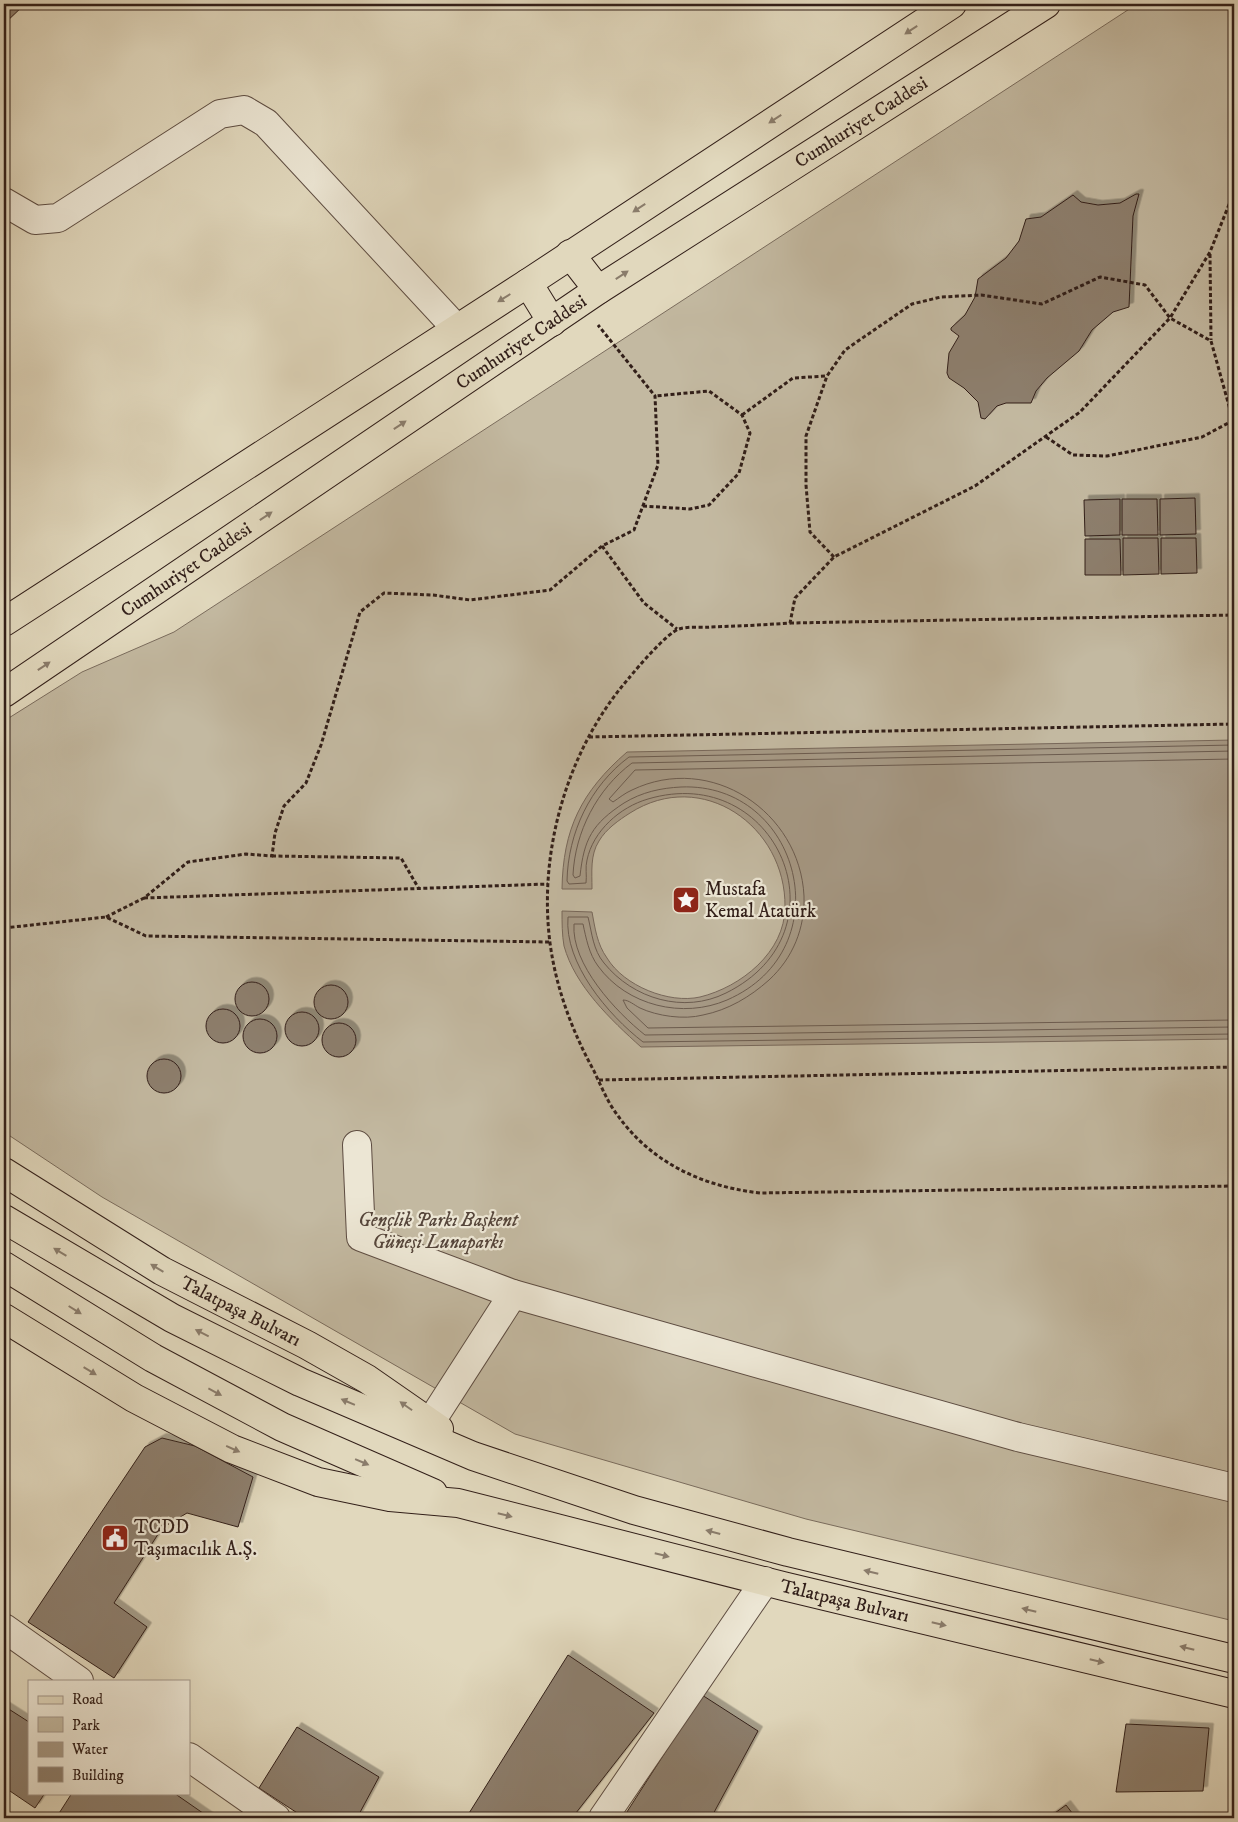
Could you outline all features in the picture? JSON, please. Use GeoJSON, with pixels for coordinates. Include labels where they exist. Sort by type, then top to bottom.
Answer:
{"type":"FeatureCollection","features":[{"type":"Feature","properties":{"kind":"main road"},"geometry":{"type":"LineString","coordinates":[[4,622],[528,283],[952,4]]}},
{"type":"Feature","properties":{"kind":"main road","name":"Cumhuriyet Caddesi"},"geometry":{"type":"LineString","coordinates":[[4,693],[589,296],[1046,4]]}},
{"type":"Feature","properties":{"kind":"main road"},"geometry":{"type":"LineString","coordinates":[[570,254],[589,296]]}},
{"type":"Feature","properties":{"kind":"main road"},"geometry":{"type":"LineString","coordinates":[[528,283],[552,322]]}},
{"type":"Feature","properties":{"kind":"main road","name":"Talatpaşa Bulvarı"},"geometry":{"type":"LineString","coordinates":[[4,1172],[162,1271],[307,1345],[367,1379],[430,1422],[473,1456]]}},
{"type":"Feature","properties":{"kind":"main road","name":"Talatpaşa Bulvarı"},"geometry":{"type":"LineString","coordinates":[[4,1218],[180,1322],[300,1382],[473,1456],[634,1510],[788,1552],[1234,1659]]}},
{"type":"Feature","properties":{"kind":"main road","name":"Talatpaşa Bulvarı"},"geometry":{"type":"LineString","coordinates":[[4,1266],[153,1358],[282,1427],[458,1503],[766,1581],[1234,1694]]}},
{"type":"Feature","properties":{"kind":"main road","name":"Talatpaşa Bulvarı"},"geometry":{"type":"LineString","coordinates":[[4,1318],[134,1398],[232,1449],[318,1482],[390,1497],[458,1503]]}},
{"type":"Feature","properties":{"kind":"lane"},"geometry":{"type":"LineString","coordinates":[[4,202],[35,220],[58,218],[220,114],[244,110],[266,123],[456,328]]}},
{"type":"Feature","properties":{"kind":"lane"},"geometry":{"type":"LineString","coordinates":[[356,1145],[361,1237],[513,1294],[1018,1437],[1234,1488]]}},
{"type":"Feature","properties":{"kind":"lane"},"geometry":{"type":"LineString","coordinates":[[430,1422],[513,1294]]}},
{"type":"Feature","properties":{"kind":"lane"},"geometry":{"type":"LineString","coordinates":[[603,1818],[766,1581]]}},
{"type":"Feature","properties":{"kind":"lane"},"geometry":{"type":"LineString","coordinates":[[4,1628],[78,1680]]}},
{"type":"Feature","properties":{"kind":"lane"},"geometry":{"type":"LineString","coordinates":[[190,1758],[276,1818]]}},
{"type":"Feature","properties":{"kind":"path"},"geometry":{"type":"LineString","coordinates":[[790,623],[795,598],[834,557],[975,486],[1080,412],[1170,318],[1210,252],[1234,192]]}},
{"type":"Feature","properties":{"kind":"path"},"geometry":{"type":"LineString","coordinates":[[1046,437],[1073,455],[1107,456],[1202,437],[1234,422],[1212,341],[1210,252]]}},
{"type":"Feature","properties":{"kind":"path"},"geometry":{"type":"LineString","coordinates":[[834,557],[810,532],[806,485],[806,436],[828,376],[845,350],[868,332],[912,304],[941,297],[981,295],[1042,304],[1100,277],[1144,285],[1170,318],[1212,341]]}},
{"type":"Feature","properties":{"kind":"path"},"geometry":{"type":"LineString","coordinates":[[272,856],[275,833],[284,806],[306,783],[321,745],[360,612],[384,594],[433,595],[470,600],[550,590],[602,546],[634,530],[658,465],[655,396],[589,296]]}},
{"type":"Feature","properties":{"kind":"path"},"geometry":{"type":"LineString","coordinates":[[742,414],[792,378],[828,376]]}},
{"type":"Feature","properties":{"kind":"path"},"geometry":{"type":"LineString","coordinates":[[643,506],[690,509],[709,505],[739,473],[750,434],[742,414],[709,391],[655,396]]}},
{"type":"Feature","properties":{"kind":"path"},"geometry":{"type":"LineString","coordinates":[[602,546],[644,603],[677,629]]}},
{"type":"Feature","properties":{"kind":"path"},"geometry":{"type":"LineString","coordinates":[[1234,615],[790,623],[677,629],[646,658],[619,690],[589,737],[562,802],[553,843],[548,884],[550,942],[565,1008],[580,1045],[610,1104],[625,1125],[643,1144],[663,1160],[686,1174],[734,1190],[760,1193],[1234,1186]]}},
{"type":"Feature","properties":{"kind":"path"},"geometry":{"type":"LineString","coordinates":[[589,737],[1234,724]]}},
{"type":"Feature","properties":{"kind":"path"},"geometry":{"type":"LineString","coordinates":[[4,928],[106,917],[144,898],[188,862],[246,854],[402,858],[419,888]]}},
{"type":"Feature","properties":{"kind":"path"},"geometry":{"type":"LineString","coordinates":[[144,898],[548,884]]}},
{"type":"Feature","properties":{"kind":"path"},"geometry":{"type":"LineString","coordinates":[[106,917],[146,936],[550,942]]}},
{"type":"Feature","properties":{"kind":"path"},"geometry":{"type":"LineString","coordinates":[[599,1080],[1234,1067]]}},
{"type":"Feature","properties":{"kind":"green space","name":"Gençlik Parkı Başkent Güneşi Lunaparkı"},"geometry":{"type":"Polygon","coordinates":[[[1137,4],[1234,4],[1234,1621],[806,1519],[515,1434],[102,1197],[4,1132],[4,721],[82,672],[174,632],[1137,4]]]}},
{"type":"Feature","properties":{"kind":"water"},"geometry":{"type":"Polygon","coordinates":[[[1234,740],[1234,1039],[641,1047],[606,1014],[585,988],[569,961],[564,946],[562,911],[592,912],[601,947],[607,958],[624,977],[648,991],[661,995],[675,998],[700,997],[731,985],[758,965],[769,953],[783,923],[785,907],[782,878],[771,852],[755,830],[735,812],[711,801],[685,797],[657,801],[630,813],[617,822],[605,833],[596,846],[592,864],[592,889],[562,889],[566,848],[578,813],[586,797],[598,782],[627,752],[1234,740]]]}},
{"type":"Feature","properties":{"kind":"building"},"geometry":{"type":"Polygon","coordinates":[[[4,4],[25,4],[4,24],[4,4]]]}},
{"type":"Feature","properties":{"kind":"building"},"geometry":{"type":"Polygon","coordinates":[[[1139,194],[1133,216],[1129,307],[1113,312],[1092,330],[1079,351],[1047,378],[1036,391],[1031,403],[1006,403],[997,406],[985,419],[981,418],[978,402],[964,388],[949,378],[947,373],[949,353],[959,336],[951,328],[965,315],[975,297],[978,279],[1006,258],[1019,241],[1026,219],[1041,217],[1073,195],[1081,202],[1098,205],[1120,203],[1139,194]]]}},
{"type":"Feature","properties":{"kind":"building"},"geometry":{"type":"Polygon","coordinates":[[[1195,498],[1196,534],[1160,535],[1160,499],[1195,498]]]}},
{"type":"Feature","properties":{"kind":"building"},"geometry":{"type":"Polygon","coordinates":[[[1120,499],[1120,535],[1085,536],[1084,500],[1120,499]]]}},
{"type":"Feature","properties":{"kind":"building"},"geometry":{"type":"Polygon","coordinates":[[[1122,499],[1157,499],[1158,535],[1122,535],[1122,499]]]}},
{"type":"Feature","properties":{"kind":"building"},"geometry":{"type":"Polygon","coordinates":[[[1123,538],[1158,538],[1159,574],[1123,575],[1123,538]]]}},
{"type":"Feature","properties":{"kind":"building"},"geometry":{"type":"Polygon","coordinates":[[[1161,538],[1196,538],[1197,573],[1161,574],[1161,538]]]}},
{"type":"Feature","properties":{"kind":"building"},"geometry":{"type":"Polygon","coordinates":[[[1085,539],[1120,539],[1121,575],[1085,575],[1085,539]]]}},
{"type":"Feature","properties":{"kind":"building"},"geometry":{"type":"Polygon","coordinates":[[[252,982],[264,987],[269,999],[264,1011],[252,1016],[240,1011],[235,999],[240,987],[252,982]]]}},
{"type":"Feature","properties":{"kind":"building"},"geometry":{"type":"Polygon","coordinates":[[[331,985],[343,990],[348,1002],[343,1014],[331,1019],[319,1014],[314,1002],[319,990],[331,985]]]}},
{"type":"Feature","properties":{"kind":"building"},"geometry":{"type":"Polygon","coordinates":[[[223,1009],[235,1014],[240,1026],[235,1038],[223,1043],[211,1038],[206,1026],[211,1014],[223,1009]]]}},
{"type":"Feature","properties":{"kind":"building"},"geometry":{"type":"Polygon","coordinates":[[[302,1012],[314,1017],[319,1029],[314,1041],[302,1046],[290,1041],[285,1029],[290,1017],[302,1012]]]}},
{"type":"Feature","properties":{"kind":"building"},"geometry":{"type":"Polygon","coordinates":[[[260,1019],[272,1024],[277,1036],[272,1048],[260,1053],[248,1048],[243,1036],[248,1024],[260,1019]]]}},
{"type":"Feature","properties":{"kind":"building"},"geometry":{"type":"Polygon","coordinates":[[[339,1023],[351,1028],[356,1040],[351,1052],[339,1057],[327,1052],[322,1040],[327,1028],[339,1023]]]}},
{"type":"Feature","properties":{"kind":"building"},"geometry":{"type":"Polygon","coordinates":[[[164,1059],[176,1064],[181,1076],[176,1088],[164,1093],[152,1088],[147,1076],[152,1064],[164,1059]]]}},
{"type":"Feature","properties":{"kind":"building"},"geometry":{"type":"Polygon","coordinates":[[[162,1438],[195,1446],[253,1477],[238,1527],[187,1513],[162,1528],[114,1603],[147,1627],[114,1678],[28,1622],[145,1447],[162,1438]]]}},
{"type":"Feature","properties":{"kind":"building"},"geometry":{"type":"Polygon","coordinates":[[[568,1655],[654,1713],[572,1818],[466,1818],[568,1655]]]}},
{"type":"Feature","properties":{"kind":"building"},"geometry":{"type":"Polygon","coordinates":[[[702,1695],[758,1731],[711,1818],[623,1818],[702,1695]]]}},
{"type":"Feature","properties":{"kind":"building"},"geometry":{"type":"Polygon","coordinates":[[[4,1706],[28,1721],[28,1794],[44,1794],[35,1808],[4,1787],[4,1706]]]}},
{"type":"Feature","properties":{"kind":"building"},"geometry":{"type":"Polygon","coordinates":[[[1126,1724],[1209,1728],[1203,1791],[1116,1792],[1126,1724]]]}},
{"type":"Feature","properties":{"kind":"building"},"geometry":{"type":"Polygon","coordinates":[[[297,1727],[379,1777],[357,1818],[305,1818],[259,1788],[297,1727]]]}},
{"type":"Feature","properties":{"kind":"building"},"geometry":{"type":"Polygon","coordinates":[[[71,1794],[175,1794],[210,1818],[56,1818],[71,1794]]]}},
{"type":"Feature","properties":{"kind":"building"},"geometry":{"type":"Polygon","coordinates":[[[1066,1805],[1076,1818],[1048,1818],[1066,1805]]]}},
{"type":"Feature","properties":{"kind":"place","name":"Mustafa Kemal Atatürk"},"geometry":{"type":"Point","coordinates":[686,900]}},
{"type":"Feature","properties":{"kind":"place","name":"TCDD Taşımacılık A.Ş."},"geometry":{"type":"Point","coordinates":[115,1538]}}]}
